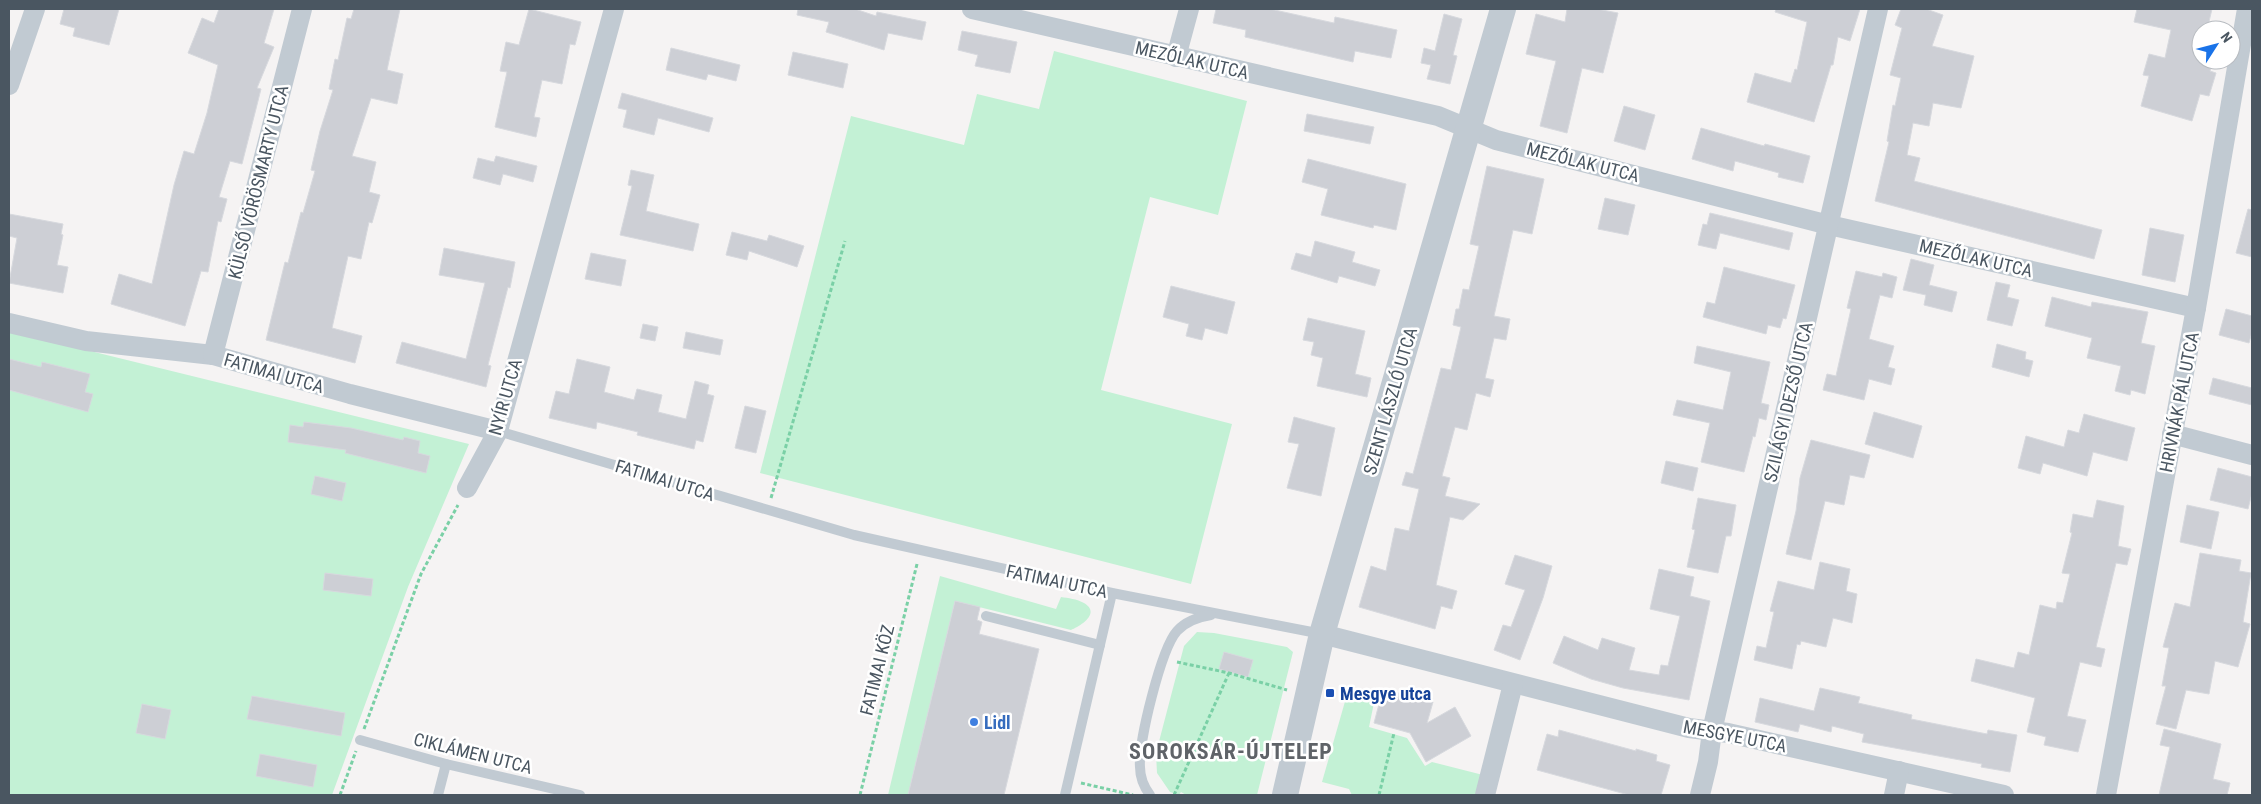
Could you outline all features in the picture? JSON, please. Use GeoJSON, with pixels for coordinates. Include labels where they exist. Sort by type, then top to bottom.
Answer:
{"type":"FeatureCollection","features":[{"type":"Feature","properties":{"kind":"street"},"geometry":{"type":"LineString","coordinates":[[9,84],[35,9]]}},
{"type":"Feature","properties":{"kind":"street","name":"KÜLSŐ VÖRÖSMARTY UTCA"},"geometry":{"type":"LineString","coordinates":[[214,355],[302,9]]}},
{"type":"Feature","properties":{"kind":"street","name":"NYÍR UTCA"},"geometry":{"type":"LineString","coordinates":[[467,488],[498,431],[502,410],[614,9]]}},
{"type":"Feature","properties":{"kind":"street","name":"MEZŐLAK UTCA"},"geometry":{"type":"LineString","coordinates":[[972,9],[1438,116],[1496,140],[1829,225],[2196,308]]}},
{"type":"Feature","properties":{"kind":"street"},"geometry":{"type":"LineString","coordinates":[[1176,57],[1189,9]]}},
{"type":"Feature","properties":{"kind":"street","name":"SZENT LÁSZLÓ UTCA"},"geometry":{"type":"LineString","coordinates":[[1285,795],[1322,634],[1503,9]]}},
{"type":"Feature","properties":{"kind":"street","name":"SZILÁGYI DEZSŐ UTCA"},"geometry":{"type":"LineString","coordinates":[[1700,795],[1708,762],[1712,731],[1878,9]]}},
{"type":"Feature","properties":{"kind":"street","name":"HRIVNÁK PÁL UTCA"},"geometry":{"type":"LineString","coordinates":[[2106,795],[2196,308],[2248,9]]}},
{"type":"Feature","properties":{"kind":"street","name":"FATIMAI UTCA"},"geometry":{"type":"LineString","coordinates":[[9,323],[86,341],[214,355],[350,394],[498,431]]}},
{"type":"Feature","properties":{"kind":"street"},"geometry":{"type":"LineString","coordinates":[[2172,434],[2252,455]]}},
{"type":"Feature","properties":{"kind":"street","name":"MESGYE UTCA"},"geometry":{"type":"LineString","coordinates":[[1322,634],[1689,728],[1712,731],[2004,795]]}},
{"type":"Feature","properties":{"kind":"street"},"geometry":{"type":"LineString","coordinates":[[1485,795],[1513,684]]}},
{"type":"Feature","properties":{"kind":"street"},"geometry":{"type":"LineString","coordinates":[[1894,795],[1899,771]]}},
{"type":"Feature","properties":{"kind":"lane","name":"FATIMAI UTCA"},"geometry":{"type":"LineString","coordinates":[[498,431],[854,535],[1112,593],[1322,634]]}},
{"type":"Feature","properties":{"kind":"lane"},"geometry":{"type":"LineString","coordinates":[[1065,795],[1112,593]]}},
{"type":"Feature","properties":{"kind":"lane"},"geometry":{"type":"LineString","coordinates":[[1150,795],[1142,779],[1140,755],[1162,659],[1172,639],[1183,626],[1201,617],[1217,614]]}},
{"type":"Feature","properties":{"kind":"lane"},"geometry":{"type":"LineString","coordinates":[[986,616],[1100,645]]}},
{"type":"Feature","properties":{"kind":"lane","name":"CIKLÁMEN UTCA"},"geometry":{"type":"LineString","coordinates":[[360,740],[446,764],[580,795]]}},
{"type":"Feature","properties":{"kind":"lane"},"geometry":{"type":"LineString","coordinates":[[438,795],[446,764]]}},
{"type":"Feature","properties":{"kind":"path"},"geometry":{"type":"LineString","coordinates":[[767,511],[845,241]]}},
{"type":"Feature","properties":{"kind":"path"},"geometry":{"type":"LineString","coordinates":[[340,795],[421,574],[467,488]]}},
{"type":"Feature","properties":{"kind":"path","name":"FATIMAI KÖZ"},"geometry":{"type":"LineString","coordinates":[[860,795],[921,551]]}},
{"type":"Feature","properties":{"kind":"path"},"geometry":{"type":"LineString","coordinates":[[1162,659],[1229,673],[1308,696]]}},
{"type":"Feature","properties":{"kind":"path"},"geometry":{"type":"LineString","coordinates":[[1174,795],[1229,673]]}},
{"type":"Feature","properties":{"kind":"path"},"geometry":{"type":"LineString","coordinates":[[1379,795],[1394,732]]}},
{"type":"Feature","properties":{"kind":"path"},"geometry":{"type":"LineString","coordinates":[[1069,780],[1134,795]]}},
{"type":"Feature","properties":{"kind":"green space"},"geometry":{"type":"Polygon","coordinates":[[[1054,51],[1247,101],[1218,215],[1150,197],[1101,390],[1232,424],[1191,584],[760,473],[851,116],[964,145],[977,94],[1039,109],[1054,51]]]}},
{"type":"Feature","properties":{"kind":"green space"},"geometry":{"type":"Polygon","coordinates":[[[9,331],[469,444],[408,587],[332,795],[9,795],[9,331]]]}},
{"type":"Feature","properties":{"kind":"green space"},"geometry":{"type":"Polygon","coordinates":[[[940,576],[1056,609],[1061,597],[1075,600],[1084,603],[1091,611],[1088,619],[1080,626],[1071,630],[955,601],[908,795],[888,795],[940,576]]]}},
{"type":"Feature","properties":{"kind":"green space"},"geometry":{"type":"Polygon","coordinates":[[[1197,632],[1214,633],[1287,647],[1293,652],[1257,795],[1186,795],[1181,792],[1179,795],[1170,792],[1157,773],[1156,753],[1184,646],[1197,632]]]}},
{"type":"Feature","properties":{"kind":"green space"},"geometry":{"type":"Polygon","coordinates":[[[1348,691],[1375,698],[1369,727],[1407,738],[1425,766],[1432,762],[1487,776],[1482,795],[1352,795],[1349,789],[1322,782],[1348,691]]]}},
{"type":"Feature","properties":{"kind":"building"},"geometry":{"type":"Polygon","coordinates":[[[64,9],[119,9],[109,45],[73,36],[75,28],[60,24],[64,9]]]}},
{"type":"Feature","properties":{"kind":"building"},"geometry":{"type":"Polygon","coordinates":[[[219,9],[274,9],[264,43],[274,47],[257,88],[261,89],[242,164],[230,161],[219,197],[227,199],[221,222],[218,221],[208,272],[201,271],[185,326],[111,304],[119,274],[152,284],[174,185],[184,151],[194,154],[207,113],[218,65],[188,53],[202,18],[214,23],[219,9]]]}},
{"type":"Feature","properties":{"kind":"building"},"geometry":{"type":"Polygon","coordinates":[[[354,9],[400,9],[387,70],[403,74],[397,104],[371,98],[352,156],[376,162],[369,192],[380,195],[372,223],[369,222],[361,259],[348,256],[332,328],[362,336],[355,363],[266,340],[285,262],[288,263],[301,212],[303,213],[315,171],[311,170],[320,131],[333,90],[329,89],[335,59],[338,60],[347,18],[351,19],[354,9]]]}},
{"type":"Feature","properties":{"kind":"building"},"geometry":{"type":"Polygon","coordinates":[[[529,9],[581,22],[575,45],[570,44],[562,84],[542,80],[534,117],[540,118],[536,137],[495,127],[507,72],[500,71],[506,42],[519,45],[529,9]]]}},
{"type":"Feature","properties":{"kind":"building"},"geometry":{"type":"Polygon","coordinates":[[[798,9],[855,9],[876,16],[877,12],[926,22],[922,40],[888,33],[884,50],[826,32],[829,22],[797,15],[798,9]]]}},
{"type":"Feature","properties":{"kind":"building"},"geometry":{"type":"Polygon","coordinates":[[[1216,9],[1270,9],[1334,23],[1335,17],[1397,30],[1391,58],[1355,51],[1353,62],[1245,37],[1246,30],[1213,23],[1216,9]]]}},
{"type":"Feature","properties":{"kind":"building"},"geometry":{"type":"Polygon","coordinates":[[[1567,9],[1597,9],[1618,13],[1603,73],[1582,68],[1567,133],[1540,126],[1556,61],[1526,54],[1536,14],[1565,22],[1567,9]]]}},
{"type":"Feature","properties":{"kind":"building"},"geometry":{"type":"Polygon","coordinates":[[[1776,9],[1860,9],[1850,41],[1838,37],[1833,65],[1831,65],[1814,122],[1747,102],[1755,73],[1791,83],[1795,69],[1797,70],[1807,22],[1775,12],[1776,9]]]}},
{"type":"Feature","properties":{"kind":"building"},"geometry":{"type":"Polygon","coordinates":[[[1901,9],[1926,9],[1943,15],[1932,46],[1974,56],[1961,108],[1933,103],[1929,126],[1913,123],[1907,155],[1920,158],[1914,181],[2102,230],[2094,259],[1875,201],[1889,142],[1887,141],[1893,105],[1895,106],[1901,78],[1890,75],[1902,28],[1895,25],[1901,9]]]}},
{"type":"Feature","properties":{"kind":"building"},"geometry":{"type":"Polygon","coordinates":[[[2137,9],[2212,9],[2209,20],[2191,20],[2191,70],[2210,70],[2216,73],[2209,96],[2200,94],[2192,121],[2141,106],[2149,76],[2143,75],[2149,54],[2165,58],[2171,30],[2134,22],[2137,9]]]}},
{"type":"Feature","properties":{"kind":"building"},"geometry":{"type":"Polygon","coordinates":[[[1444,14],[1462,19],[1453,55],[1457,56],[1450,84],[1427,79],[1431,65],[1421,63],[1424,48],[1435,51],[1444,14]]]}},
{"type":"Feature","properties":{"kind":"building"},"geometry":{"type":"Polygon","coordinates":[[[962,31],[1017,42],[1010,73],[975,66],[978,55],[958,50],[962,31]]]}},
{"type":"Feature","properties":{"kind":"building"},"geometry":{"type":"Polygon","coordinates":[[[671,48],[740,65],[736,81],[708,74],[706,80],[666,70],[671,48]]]}},
{"type":"Feature","properties":{"kind":"building"},"geometry":{"type":"Polygon","coordinates":[[[793,52],[848,64],[843,88],[788,75],[793,52]]]}},
{"type":"Feature","properties":{"kind":"building"},"geometry":{"type":"Polygon","coordinates":[[[622,93],[713,118],[709,132],[658,118],[654,135],[623,127],[627,110],[618,108],[622,93]]]}},
{"type":"Feature","properties":{"kind":"building"},"geometry":{"type":"Polygon","coordinates":[[[1624,106],[1655,115],[1645,150],[1614,141],[1624,106]]]}},
{"type":"Feature","properties":{"kind":"building"},"geometry":{"type":"Polygon","coordinates":[[[1307,114],[1374,127],[1370,144],[1304,131],[1307,114]]]}},
{"type":"Feature","properties":{"kind":"building"},"geometry":{"type":"Polygon","coordinates":[[[1701,128],[1764,146],[1765,144],[1810,156],[1803,183],[1778,177],[1779,173],[1735,161],[1733,171],[1692,159],[1701,128]]]}},
{"type":"Feature","properties":{"kind":"building"},"geometry":{"type":"Polygon","coordinates":[[[496,156],[537,166],[533,182],[503,174],[500,185],[473,178],[478,158],[494,162],[496,156]]]}},
{"type":"Feature","properties":{"kind":"building"},"geometry":{"type":"Polygon","coordinates":[[[1308,159],[1406,184],[1396,230],[1374,225],[1373,228],[1321,215],[1328,189],[1302,182],[1308,159]]]}},
{"type":"Feature","properties":{"kind":"building"},"geometry":{"type":"Polygon","coordinates":[[[1487,166],[1544,179],[1532,234],[1513,230],[1494,316],[1510,319],[1506,340],[1494,338],[1485,378],[1494,380],[1490,397],[1476,393],[1467,430],[1455,427],[1442,476],[1450,478],[1445,496],[1480,504],[1463,520],[1450,517],[1436,585],[1457,591],[1452,609],[1441,606],[1435,629],[1359,607],[1371,566],[1386,571],[1395,528],[1409,531],[1419,489],[1402,485],[1406,472],[1413,474],[1441,368],[1451,370],[1461,327],[1453,325],[1456,309],[1459,309],[1463,289],[1469,290],[1479,246],[1470,244],[1487,166]]]}},
{"type":"Feature","properties":{"kind":"building"},"geometry":{"type":"Polygon","coordinates":[[[631,170],[654,175],[646,211],[699,224],[693,251],[620,235],[632,186],[628,185],[631,170]]]}},
{"type":"Feature","properties":{"kind":"building"},"geometry":{"type":"Polygon","coordinates":[[[1605,198],[1635,205],[1628,235],[1598,229],[1605,198]]]}},
{"type":"Feature","properties":{"kind":"building"},"geometry":{"type":"Polygon","coordinates":[[[2248,209],[2252,210],[2252,257],[2236,253],[2248,209]]]}},
{"type":"Feature","properties":{"kind":"building"},"geometry":{"type":"Polygon","coordinates":[[[1710,213],[1793,233],[1789,250],[1720,233],[1716,249],[1698,245],[1703,224],[1707,225],[1710,213]]]}},
{"type":"Feature","properties":{"kind":"building"},"geometry":{"type":"Polygon","coordinates":[[[9,214],[63,224],[61,234],[63,235],[57,265],[68,267],[63,293],[9,283],[17,238],[9,236],[9,214]]]}},
{"type":"Feature","properties":{"kind":"building"},"geometry":{"type":"Polygon","coordinates":[[[2150,228],[2184,235],[2175,282],[2142,275],[2150,228]]]}},
{"type":"Feature","properties":{"kind":"building"},"geometry":{"type":"Polygon","coordinates":[[[732,232],[767,241],[769,235],[804,246],[797,267],[749,251],[747,260],[726,255],[732,232]]]}},
{"type":"Feature","properties":{"kind":"building"},"geometry":{"type":"Polygon","coordinates":[[[1315,241],[1355,252],[1352,262],[1380,270],[1375,286],[1339,276],[1337,283],[1291,269],[1296,253],[1311,257],[1315,241]]]}},
{"type":"Feature","properties":{"kind":"building"},"geometry":{"type":"Polygon","coordinates":[[[444,248],[515,262],[510,288],[508,287],[488,365],[491,366],[486,387],[396,363],[402,342],[466,359],[485,283],[439,275],[444,248]]]}},
{"type":"Feature","properties":{"kind":"building"},"geometry":{"type":"Polygon","coordinates":[[[591,253],[626,260],[621,286],[585,279],[591,253]]]}},
{"type":"Feature","properties":{"kind":"building"},"geometry":{"type":"Polygon","coordinates":[[[1911,259],[1934,265],[1929,285],[1957,292],[1952,312],[1924,305],[1926,295],[1903,290],[1911,259]]]}},
{"type":"Feature","properties":{"kind":"building"},"geometry":{"type":"Polygon","coordinates":[[[1724,267],[1795,285],[1786,319],[1783,318],[1780,328],[1768,325],[1766,334],[1703,317],[1707,302],[1715,304],[1724,267]]]}},
{"type":"Feature","properties":{"kind":"building"},"geometry":{"type":"Polygon","coordinates":[[[1856,271],[1882,277],[1883,273],[1897,277],[1892,298],[1880,295],[1869,339],[1894,346],[1888,367],[1895,369],[1891,385],[1869,379],[1864,400],[1823,390],[1827,374],[1836,376],[1851,309],[1847,308],[1856,271]]]}},
{"type":"Feature","properties":{"kind":"building"},"geometry":{"type":"Polygon","coordinates":[[[1996,282],[2010,285],[2007,297],[2019,300],[2012,326],[1987,320],[1996,282]]]}},
{"type":"Feature","properties":{"kind":"building"},"geometry":{"type":"Polygon","coordinates":[[[1171,286],[1235,302],[1227,334],[1205,328],[1202,340],[1186,336],[1189,324],[1163,317],[1171,286]]]}},
{"type":"Feature","properties":{"kind":"building"},"geometry":{"type":"Polygon","coordinates":[[[2052,297],[2091,307],[2092,302],[2148,312],[2141,343],[2155,346],[2145,394],[2131,390],[2130,395],[2115,391],[2121,366],[2087,358],[2092,338],[2045,326],[2052,297]]]}},
{"type":"Feature","properties":{"kind":"building"},"geometry":{"type":"Polygon","coordinates":[[[2226,309],[2252,316],[2252,332],[2249,343],[2219,335],[2226,309]]]}},
{"type":"Feature","properties":{"kind":"building"},"geometry":{"type":"Polygon","coordinates":[[[1308,318],[1365,331],[1355,374],[1371,378],[1367,397],[1317,386],[1323,358],[1311,355],[1314,342],[1303,340],[1308,318]]]}},
{"type":"Feature","properties":{"kind":"building"},"geometry":{"type":"Polygon","coordinates":[[[643,324],[658,327],[655,341],[640,338],[643,324]]]}},
{"type":"Feature","properties":{"kind":"building"},"geometry":{"type":"Polygon","coordinates":[[[686,332],[723,340],[720,355],[683,348],[686,332]]]}},
{"type":"Feature","properties":{"kind":"building"},"geometry":{"type":"Polygon","coordinates":[[[1997,344],[2026,352],[2025,359],[2033,361],[2029,377],[1992,367],[1997,344]]]}},
{"type":"Feature","properties":{"kind":"building"},"geometry":{"type":"Polygon","coordinates":[[[1697,346],[1770,362],[1761,403],[1769,405],[1766,420],[1759,418],[1744,472],[1701,462],[1710,423],[1673,415],[1677,400],[1723,410],[1731,372],[1694,363],[1697,346]]]}},
{"type":"Feature","properties":{"kind":"building"},"geometry":{"type":"Polygon","coordinates":[[[9,359],[41,367],[42,362],[90,374],[85,392],[93,394],[88,412],[9,390],[9,359]]]}},
{"type":"Feature","properties":{"kind":"building"},"geometry":{"type":"Polygon","coordinates":[[[577,359],[610,367],[604,392],[634,400],[637,389],[662,395],[658,412],[686,419],[695,381],[709,385],[707,394],[714,396],[703,442],[696,440],[694,449],[637,435],[638,432],[597,422],[596,429],[549,418],[556,391],[569,394],[577,359]]]}},
{"type":"Feature","properties":{"kind":"building"},"geometry":{"type":"Polygon","coordinates":[[[2213,378],[2252,388],[2252,405],[2209,394],[2213,378]]]}},
{"type":"Feature","properties":{"kind":"building"},"geometry":{"type":"Polygon","coordinates":[[[745,406],[766,411],[756,453],[735,448],[745,406]]]}},
{"type":"Feature","properties":{"kind":"building"},"geometry":{"type":"Polygon","coordinates":[[[1874,412],[1922,426],[1913,458],[1865,444],[1874,412]]]}},
{"type":"Feature","properties":{"kind":"building"},"geometry":{"type":"Polygon","coordinates":[[[2084,414],[2135,428],[2127,461],[2093,452],[2087,476],[2043,463],[2040,474],[2018,468],[2026,436],[2064,447],[2068,430],[2079,433],[2084,414]]]}},
{"type":"Feature","properties":{"kind":"building"},"geometry":{"type":"Polygon","coordinates":[[[1294,417],[1335,428],[1321,496],[1287,488],[1299,444],[1288,442],[1294,417]]]}},
{"type":"Feature","properties":{"kind":"building"},"geometry":{"type":"Polygon","coordinates":[[[304,422],[351,428],[403,440],[404,437],[420,441],[418,453],[430,456],[426,473],[345,453],[346,450],[288,442],[290,425],[303,427],[304,422]]]}},
{"type":"Feature","properties":{"kind":"building"},"geometry":{"type":"Polygon","coordinates":[[[1811,440],[1870,455],[1864,478],[1850,475],[1844,505],[1825,501],[1811,560],[1786,554],[1796,511],[1800,478],[1811,440]]]}},
{"type":"Feature","properties":{"kind":"building"},"geometry":{"type":"Polygon","coordinates":[[[1666,461],[1698,468],[1693,491],[1661,483],[1666,461]]]}},
{"type":"Feature","properties":{"kind":"building"},"geometry":{"type":"Polygon","coordinates":[[[2218,468],[2252,477],[2252,493],[2248,509],[2210,500],[2218,468]]]}},
{"type":"Feature","properties":{"kind":"building"},"geometry":{"type":"Polygon","coordinates":[[[315,476],[346,483],[342,501],[311,494],[315,476]]]}},
{"type":"Feature","properties":{"kind":"building"},"geometry":{"type":"Polygon","coordinates":[[[1698,498],[1736,505],[1731,536],[1726,536],[1718,573],[1687,567],[1695,530],[1692,529],[1698,498]]]}},
{"type":"Feature","properties":{"kind":"building"},"geometry":{"type":"Polygon","coordinates":[[[2097,500],[2124,506],[2118,546],[2131,549],[2127,565],[2116,563],[2096,647],[2105,649],[2101,667],[2080,662],[2067,716],[2086,720],[2078,752],[2044,745],[2046,737],[2027,732],[2035,698],[1971,681],[1976,659],[2014,668],[2018,652],[2029,655],[2040,605],[2056,609],[2057,602],[2063,603],[2070,574],[2062,573],[2072,533],[2070,532],[2073,514],[2093,518],[2097,500]]]}},
{"type":"Feature","properties":{"kind":"building"},"geometry":{"type":"Polygon","coordinates":[[[2187,505],[2219,512],[2211,549],[2180,542],[2187,505]]]}},
{"type":"Feature","properties":{"kind":"building"},"geometry":{"type":"Polygon","coordinates":[[[2200,553],[2241,560],[2239,571],[2251,573],[2243,622],[2250,624],[2238,667],[2215,661],[2209,694],[2186,690],[2176,729],[2156,724],[2166,686],[2162,686],[2169,648],[2163,647],[2175,603],[2190,607],[2200,553]]]}},
{"type":"Feature","properties":{"kind":"building"},"geometry":{"type":"Polygon","coordinates":[[[1515,555],[1552,566],[1543,598],[1520,660],[1494,650],[1503,625],[1511,627],[1525,590],[1505,584],[1515,555]]]}},
{"type":"Feature","properties":{"kind":"building"},"geometry":{"type":"Polygon","coordinates":[[[1820,562],[1850,569],[1846,591],[1857,594],[1852,623],[1833,618],[1826,647],[1801,641],[1800,645],[1797,644],[1792,669],[1754,660],[1757,646],[1766,648],[1774,612],[1770,611],[1778,581],[1814,590],[1820,562]]]}},
{"type":"Feature","properties":{"kind":"building"},"geometry":{"type":"Polygon","coordinates":[[[1659,569],[1694,577],[1690,596],[1710,601],[1689,700],[1623,688],[1591,679],[1553,663],[1564,636],[1598,650],[1602,638],[1635,648],[1629,670],[1659,675],[1661,665],[1668,666],[1680,616],[1650,609],[1659,569]]]}},
{"type":"Feature","properties":{"kind":"building"},"geometry":{"type":"Polygon","coordinates":[[[325,573],[373,579],[371,596],[323,590],[325,573]]]}},
{"type":"Feature","properties":{"kind":"building","name":"Lidl"},"geometry":{"type":"Polygon","coordinates":[[[955,601],[980,607],[977,620],[982,622],[979,634],[1039,649],[1004,795],[908,795],[955,601]]]}},
{"type":"Feature","properties":{"kind":"building"},"geometry":{"type":"Polygon","coordinates":[[[1224,652],[1253,660],[1248,677],[1219,669],[1224,652]]]}},
{"type":"Feature","properties":{"kind":"building"},"geometry":{"type":"Polygon","coordinates":[[[1820,688],[1860,697],[1858,703],[1912,715],[1911,719],[1987,734],[1988,730],[2017,735],[2010,772],[1981,767],[1982,764],[1862,742],[1864,734],[1832,726],[1831,732],[1800,724],[1798,732],[1755,722],[1760,698],[1814,711],[1820,688]]]}},
{"type":"Feature","properties":{"kind":"building"},"geometry":{"type":"Polygon","coordinates":[[[1383,689],[1433,702],[1427,723],[1455,707],[1471,736],[1426,762],[1410,733],[1374,723],[1383,689]]]}},
{"type":"Feature","properties":{"kind":"building"},"geometry":{"type":"Polygon","coordinates":[[[252,696],[345,713],[341,736],[247,719],[252,696]]]}},
{"type":"Feature","properties":{"kind":"building"},"geometry":{"type":"Polygon","coordinates":[[[142,704],[171,710],[165,739],[136,733],[142,704]]]}},
{"type":"Feature","properties":{"kind":"building"},"geometry":{"type":"Polygon","coordinates":[[[2164,729],[2221,744],[2213,779],[2230,783],[2227,795],[2159,795],[2170,747],[2160,745],[2164,729]]]}},
{"type":"Feature","properties":{"kind":"building"},"geometry":{"type":"Polygon","coordinates":[[[1559,730],[1657,755],[1656,761],[1670,765],[1661,795],[1629,795],[1537,770],[1547,734],[1558,737],[1559,730]]]}},
{"type":"Feature","properties":{"kind":"building"},"geometry":{"type":"Polygon","coordinates":[[[260,754],[317,765],[313,787],[256,776],[260,754]]]}},
{"type":"Feature","properties":{"kind":"place","name":"Mesgye utca"},"geometry":{"type":"Point","coordinates":[1330,693]}},
{"type":"Feature","properties":{"kind":"place","name":"Lidl"},"geometry":{"type":"Point","coordinates":[974,722]}},
{"type":"Feature","properties":{"kind":"district","name":"SOROKSÁR-ÚJTELEP"},"geometry":{"type":"Point","coordinates":[1231,751]}}]}
